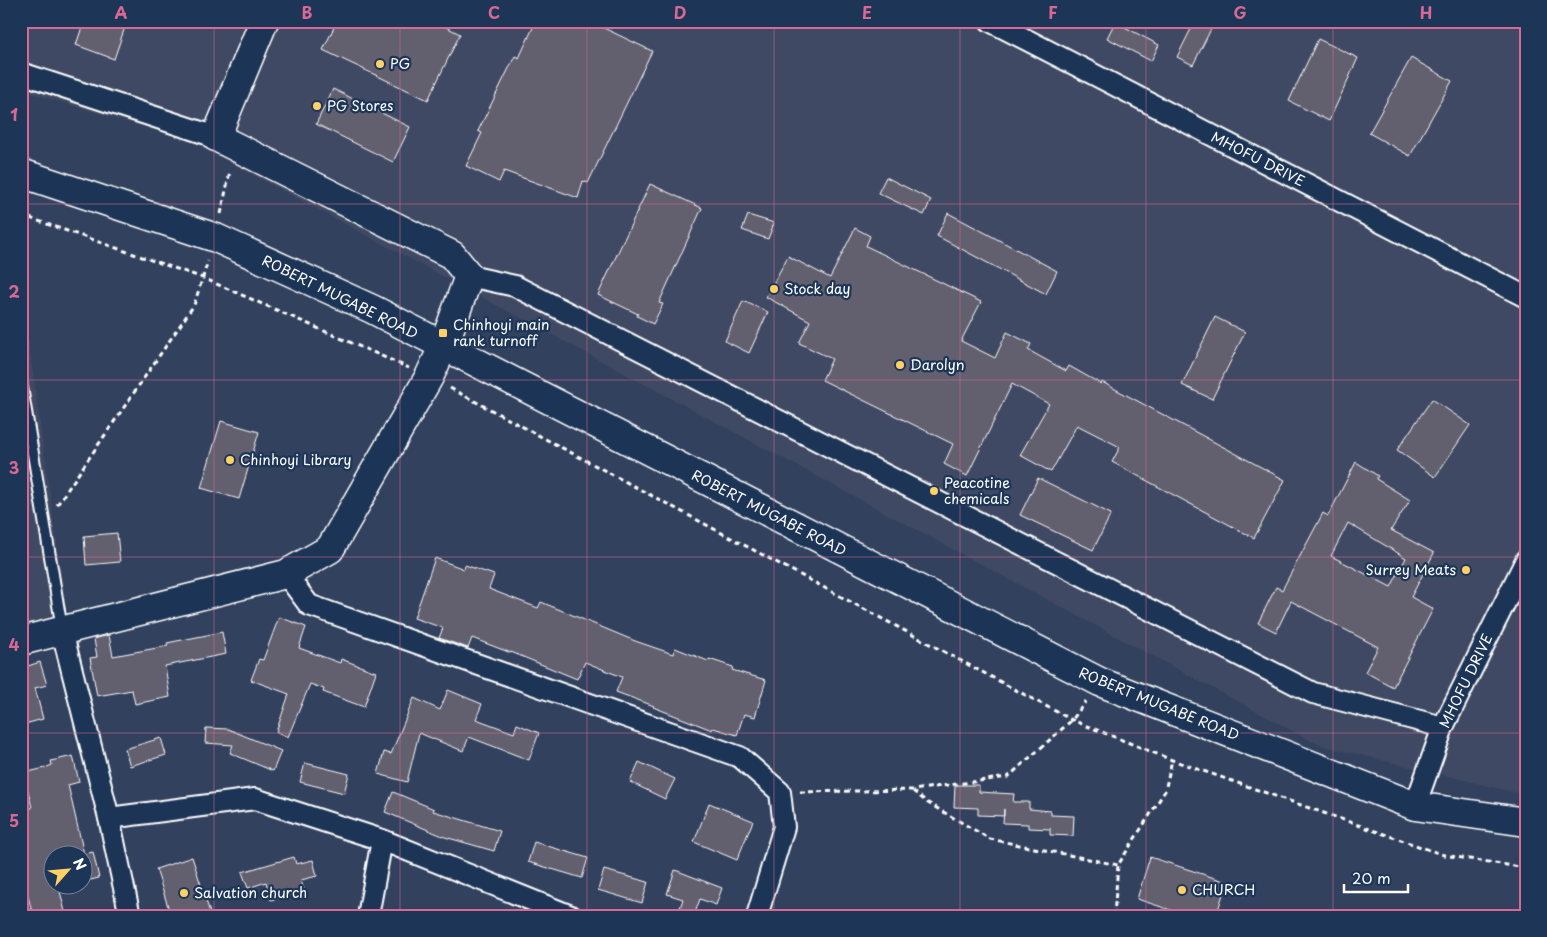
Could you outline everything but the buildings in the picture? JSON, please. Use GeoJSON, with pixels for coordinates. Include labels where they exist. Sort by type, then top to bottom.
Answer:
{"type":"FeatureCollection","features":[{"type":"Feature","properties":{"kind":"main road"},"geometry":{"type":"LineString","coordinates":[[21,641],[286,574],[330,549],[429,377],[444,347],[469,276],[452,255],[226,142],[264,21]]}},
{"type":"Feature","properties":{"kind":"main road","name":"ROBERT MUGABE ROAD"},"geometry":{"type":"LineString","coordinates":[[21,173],[216,238],[372,309],[1100,682],[1415,806],[1526,822]]}},
{"type":"Feature","properties":{"kind":"street","name":"MHOFU DRIVE"},"geometry":{"type":"LineString","coordinates":[[990,21],[1526,297]]}},
{"type":"Feature","properties":{"kind":"street"},"geometry":{"type":"LineString","coordinates":[[21,73],[226,142]]}},
{"type":"Feature","properties":{"kind":"street"},"geometry":{"type":"LineString","coordinates":[[469,276],[515,286],[1313,693],[1443,728]]}},
{"type":"Feature","properties":{"kind":"street","name":"MHOFU DRIVE"},"geometry":{"type":"LineString","coordinates":[[1415,806],[1443,728],[1526,560]]}},
{"type":"Feature","properties":{"kind":"street"},"geometry":{"type":"LineString","coordinates":[[286,574],[309,605],[740,757],[780,792],[784,827],[757,916]]}},
{"type":"Feature","properties":{"kind":"street"},"geometry":{"type":"LineString","coordinates":[[62,631],[109,818],[130,916]]}},
{"type":"Feature","properties":{"kind":"street"},"geometry":{"type":"LineString","coordinates":[[109,818],[255,799],[382,840],[558,914]]}},
{"type":"Feature","properties":{"kind":"street"},"geometry":{"type":"LineString","coordinates":[[368,916],[382,840]]}},
{"type":"Feature","properties":{"kind":"lane"},"geometry":{"type":"LineString","coordinates":[[21,381],[62,631]]}},
{"type":"Feature","properties":{"kind":"path"},"geometry":{"type":"LineString","coordinates":[[42,510],[59,504],[194,305],[216,238],[226,142]]}},
{"type":"Feature","properties":{"kind":"path"},"geometry":{"type":"LineString","coordinates":[[21,214],[203,278],[429,377],[1072,720],[1172,760],[1444,854],[1526,868]]}},
{"type":"Feature","properties":{"kind":"path"},"geometry":{"type":"LineString","coordinates":[[780,792],[912,790],[1008,777],[1072,720],[1100,682]]}},
{"type":"Feature","properties":{"kind":"path"},"geometry":{"type":"LineString","coordinates":[[1114,916],[1118,865],[1165,791],[1172,760]]}},
{"type":"Feature","properties":{"kind":"path"},"geometry":{"type":"LineString","coordinates":[[912,790],[928,803],[990,839],[1118,865]]}},
{"type":"Feature","properties":{"kind":"shaded area"},"geometry":{"type":"Polygon","coordinates":[[[21,21],[1526,21],[1526,795],[1319,745],[190,141],[21,90],[21,21]]]}},
{"type":"Feature","properties":{"kind":"shaded area"},"geometry":{"type":"Polygon","coordinates":[[[21,324],[26,324],[67,615],[21,626],[21,324]]]}},
{"type":"Feature","properties":{"kind":"place","name":"PG"},"geometry":{"type":"Point","coordinates":[380,64]}},
{"type":"Feature","properties":{"kind":"place","name":"PG Stores"},"geometry":{"type":"Point","coordinates":[317,106]}},
{"type":"Feature","properties":{"kind":"place","name":"Stock day"},"geometry":{"type":"Point","coordinates":[774,289]}},
{"type":"Feature","properties":{"kind":"place","name":"Chinhoyi main rank turnoff"},"geometry":{"type":"Point","coordinates":[443,333]}},
{"type":"Feature","properties":{"kind":"place","name":"Darolyn"},"geometry":{"type":"Point","coordinates":[900,365]}},
{"type":"Feature","properties":{"kind":"place","name":"Chinhoyi Library"},"geometry":{"type":"Point","coordinates":[230,460]}},
{"type":"Feature","properties":{"kind":"place","name":"Peacotine chemicals"},"geometry":{"type":"Point","coordinates":[934,491]}},
{"type":"Feature","properties":{"kind":"place","name":"Surrey Meats"},"geometry":{"type":"Point","coordinates":[1466,570]}},
{"type":"Feature","properties":{"kind":"place","name":"CHURCH"},"geometry":{"type":"Point","coordinates":[1182,890]}},
{"type":"Feature","properties":{"kind":"place","name":"Salvation church"},"geometry":{"type":"Point","coordinates":[184,893]}}]}
